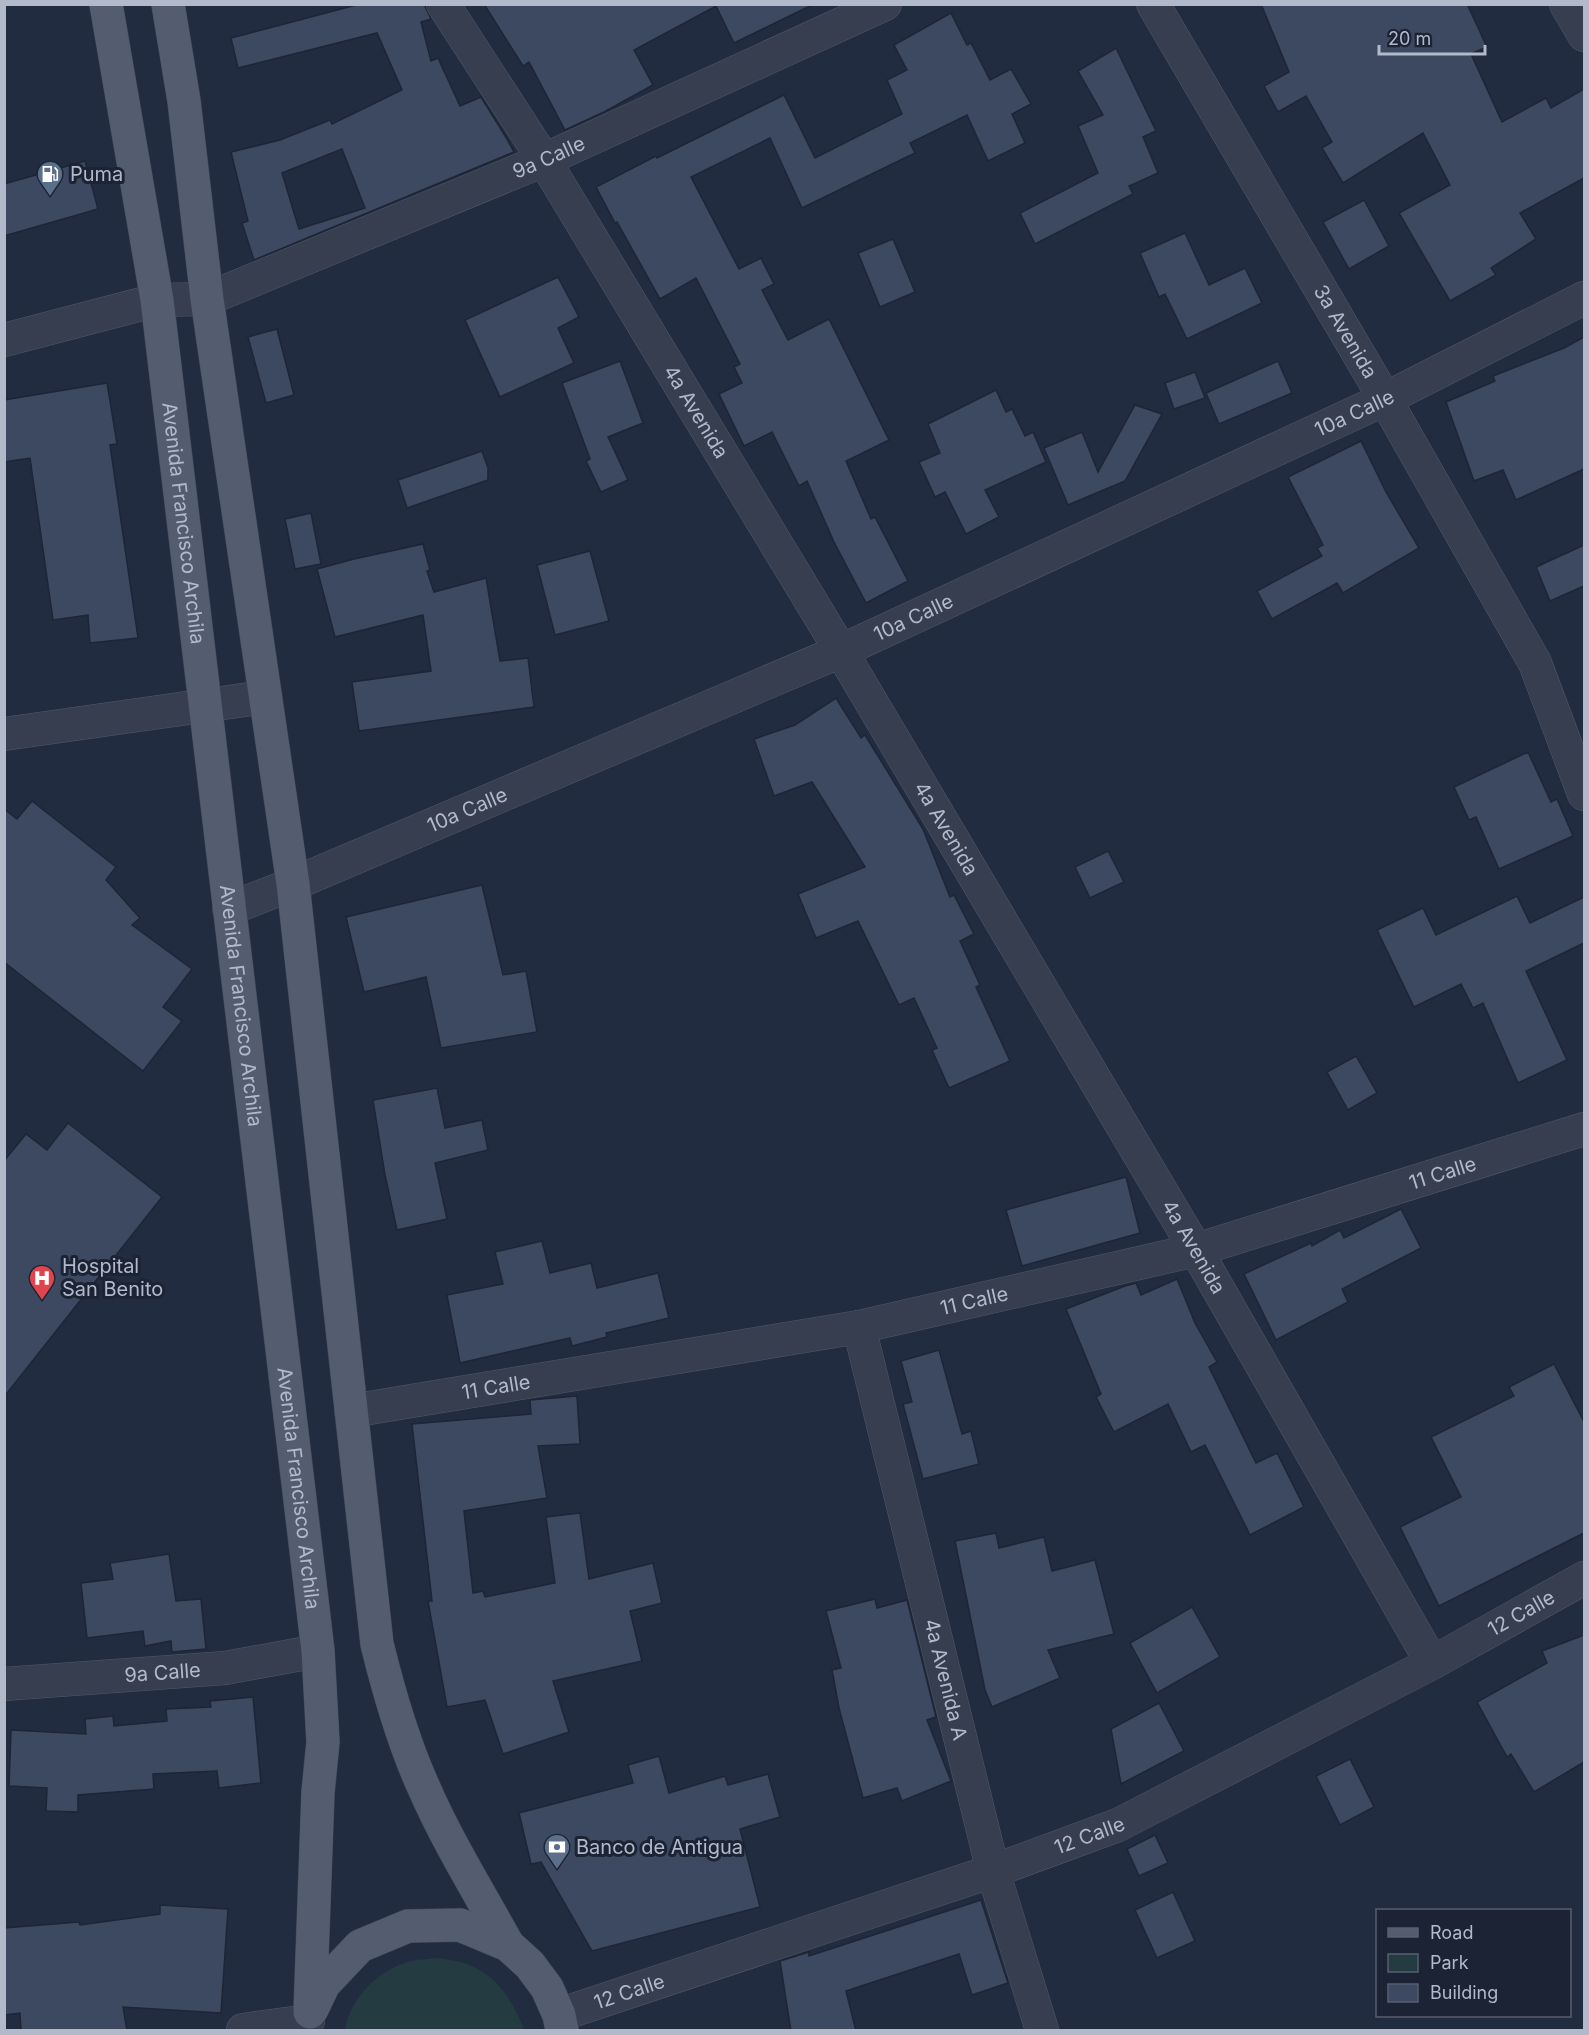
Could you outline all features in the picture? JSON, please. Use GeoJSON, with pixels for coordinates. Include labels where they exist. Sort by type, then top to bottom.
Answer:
{"type":"FeatureCollection","features":[{"type":"Feature","properties":{"kind":"main road","name":"Avenida Francisco Archila"},"geometry":{"type":"LineString","coordinates":[[106,4],[157,300],[318,1651],[323,1742],[318,1792],[308,2021]]}},
{"type":"Feature","properties":{"kind":"main road"},"geometry":{"type":"LineString","coordinates":[[168,4],[184,101],[207,299],[293,884],[377,1644],[386,1682],[424,1788],[508,1945],[530,1965],[547,1988],[561,2023]]}},
{"type":"Feature","properties":{"kind":"main road"},"geometry":{"type":"LineString","coordinates":[[308,2021],[324,1984],[360,1946],[408,1926],[460,1925],[508,1945]]}},
{"type":"Feature","properties":{"kind":"street","name":"4a Avenida"},"geometry":{"type":"LineString","coordinates":[[443,4],[544,160],[842,651],[1196,1250],[1432,1663]]}},
{"type":"Feature","properties":{"kind":"street","name":"9a Calle"},"geometry":{"type":"LineString","coordinates":[[207,299],[544,160],[885,4]]}},
{"type":"Feature","properties":{"kind":"street","name":"3a Avenida"},"geometry":{"type":"LineString","coordinates":[[1153,4],[1385,399],[1535,663],[1584,794]]}},
{"type":"Feature","properties":{"kind":"street"},"geometry":{"type":"LineString","coordinates":[[1566,4],[1584,35]]}},
{"type":"Feature","properties":{"kind":"street","name":"10a Calle"},"geometry":{"type":"LineString","coordinates":[[229,909],[842,651],[1385,399],[1584,298]]}},
{"type":"Feature","properties":{"kind":"street"},"geometry":{"type":"LineString","coordinates":[[4,340],[157,300],[207,299]]}},
{"type":"Feature","properties":{"kind":"street"},"geometry":{"type":"LineString","coordinates":[[4,734],[265,697]]}},
{"type":"Feature","properties":{"kind":"street","name":"11 Calle"},"geometry":{"type":"LineString","coordinates":[[351,1411],[859,1327],[1196,1250],[1584,1129]]}},
{"type":"Feature","properties":{"kind":"street","name":"4a Avenida A"},"geometry":{"type":"LineString","coordinates":[[859,1327],[993,1871],[1042,2031]]}},
{"type":"Feature","properties":{"kind":"street","name":"12 Calle"},"geometry":{"type":"LineString","coordinates":[[561,2023],[1118,1825],[1432,1663],[1584,1578]]}},
{"type":"Feature","properties":{"kind":"street","name":"9a Calle"},"geometry":{"type":"LineString","coordinates":[[4,1684],[225,1668],[318,1651]]}},
{"type":"Feature","properties":{"kind":"street"},"geometry":{"type":"LineString","coordinates":[[243,2031],[308,2021]]}},
{"type":"Feature","properties":{"kind":"green space"},"geometry":{"type":"Polygon","coordinates":[[[439,1958],[467,1964],[496,1982],[515,2009],[524,2030],[345,2030],[353,2007],[368,1986],[377,1978],[411,1961],[439,1958]]]}},
{"type":"Feature","properties":{"kind":"building"},"geometry":{"type":"Polygon","coordinates":[[[360,4],[424,4],[431,19],[421,22],[431,61],[438,58],[460,106],[481,97],[514,152],[254,260],[242,223],[248,221],[231,152],[280,140],[330,120],[332,124],[402,90],[377,33],[238,68],[231,38],[360,4]],[[342,149],[282,173],[299,229],[365,208],[342,149]]]}},
{"type":"Feature","properties":{"kind":"building"},"geometry":{"type":"Polygon","coordinates":[[[484,4],[814,4],[734,43],[716,6],[634,50],[653,85],[565,130],[529,62],[523,66],[484,4]]]}},
{"type":"Feature","properties":{"kind":"building"},"geometry":{"type":"Polygon","coordinates":[[[1261,4],[1467,4],[1487,47],[1471,54],[1502,122],[1546,98],[1551,108],[1584,89],[1584,178],[1520,213],[1536,239],[1491,268],[1496,275],[1450,301],[1399,213],[1450,185],[1423,133],[1343,183],[1322,148],[1332,142],[1306,96],[1278,112],[1264,86],[1289,72],[1261,4]]]}},
{"type":"Feature","properties":{"kind":"building"},"geometry":{"type":"Polygon","coordinates":[[[951,13],[967,45],[971,43],[990,80],[1011,69],[1031,104],[1012,114],[1025,143],[988,161],[967,115],[910,143],[915,153],[802,208],[770,138],[691,177],[739,269],[761,258],[774,284],[762,290],[788,340],[829,319],[889,440],[846,461],[871,519],[875,517],[908,581],[866,603],[834,542],[807,481],[799,486],[772,432],[744,446],[719,394],[742,383],[734,367],[740,364],[696,278],[660,299],[596,187],[784,95],[815,158],[902,114],[887,80],[907,70],[894,45],[951,13]]]}},
{"type":"Feature","properties":{"kind":"building"},"geometry":{"type":"Polygon","coordinates":[[[1116,48],[1156,131],[1143,137],[1158,173],[1129,186],[1133,194],[1035,244],[1020,213],[1098,173],[1078,126],[1103,115],[1078,71],[1116,48]]]}},
{"type":"Feature","properties":{"kind":"building","name":"Puma"},"geometry":{"type":"Polygon","coordinates":[[[85,161],[98,209],[4,236],[4,184],[85,161]]]}},
{"type":"Feature","properties":{"kind":"building"},"geometry":{"type":"Polygon","coordinates":[[[1364,200],[1389,246],[1349,269],[1323,222],[1364,200]]]}},
{"type":"Feature","properties":{"kind":"building"},"geometry":{"type":"Polygon","coordinates":[[[1185,233],[1209,285],[1245,268],[1262,303],[1187,339],[1165,294],[1159,297],[1140,253],[1185,233]]]}},
{"type":"Feature","properties":{"kind":"building"},"geometry":{"type":"Polygon","coordinates":[[[893,239],[915,292],[880,307],[858,253],[893,239]]]}},
{"type":"Feature","properties":{"kind":"building"},"geometry":{"type":"Polygon","coordinates":[[[558,277],[579,317],[558,328],[574,363],[500,397],[465,320],[558,277]]]}},
{"type":"Feature","properties":{"kind":"building"},"geometry":{"type":"Polygon","coordinates":[[[277,329],[294,395],[266,403],[248,337],[277,329]]]}},
{"type":"Feature","properties":{"kind":"building"},"geometry":{"type":"Polygon","coordinates":[[[1584,337],[1584,469],[1516,500],[1503,470],[1474,481],[1446,402],[1495,381],[1493,376],[1564,348],[1584,337]]]}},
{"type":"Feature","properties":{"kind":"building"},"geometry":{"type":"Polygon","coordinates":[[[620,361],[643,423],[608,437],[628,480],[601,492],[586,461],[590,459],[562,383],[620,361]]]}},
{"type":"Feature","properties":{"kind":"building"},"geometry":{"type":"Polygon","coordinates":[[[1278,361],[1292,393],[1219,424],[1206,393],[1278,361]]]}},
{"type":"Feature","properties":{"kind":"building"},"geometry":{"type":"Polygon","coordinates":[[[1195,372],[1205,398],[1174,409],[1165,383],[1195,372]]]}},
{"type":"Feature","properties":{"kind":"building"},"geometry":{"type":"Polygon","coordinates":[[[107,383],[117,444],[110,445],[138,638],[90,643],[88,615],[53,620],[30,458],[4,462],[4,400],[107,383]]]}},
{"type":"Feature","properties":{"kind":"building"},"geometry":{"type":"Polygon","coordinates":[[[996,390],[1006,412],[1012,409],[1025,436],[1033,432],[1046,462],[985,490],[999,517],[966,534],[945,492],[935,497],[919,462],[940,453],[928,424],[996,390]]]}},
{"type":"Feature","properties":{"kind":"building"},"geometry":{"type":"Polygon","coordinates":[[[1135,405],[1162,414],[1125,481],[1068,505],[1044,448],[1082,432],[1098,472],[1135,405]]]}},
{"type":"Feature","properties":{"kind":"building"},"geometry":{"type":"Polygon","coordinates":[[[1361,441],[1386,492],[1419,548],[1343,593],[1337,583],[1272,619],[1257,591],[1322,556],[1317,548],[1323,545],[1288,477],[1361,441]]]}},
{"type":"Feature","properties":{"kind":"building"},"geometry":{"type":"Polygon","coordinates":[[[482,451],[488,468],[488,480],[407,508],[398,480],[482,451]]]}},
{"type":"Feature","properties":{"kind":"building"},"geometry":{"type":"Polygon","coordinates":[[[311,513],[321,564],[295,569],[285,519],[311,513]]]}},
{"type":"Feature","properties":{"kind":"building"},"geometry":{"type":"Polygon","coordinates":[[[423,544],[430,570],[427,571],[434,592],[486,578],[500,661],[528,658],[534,707],[359,731],[352,682],[431,671],[423,615],[335,637],[317,569],[423,544]]]}},
{"type":"Feature","properties":{"kind":"building"},"geometry":{"type":"Polygon","coordinates":[[[1584,545],[1584,586],[1550,601],[1536,567],[1584,545]]]}},
{"type":"Feature","properties":{"kind":"building"},"geometry":{"type":"Polygon","coordinates":[[[590,551],[609,621],[555,635],[537,565],[590,551]]]}},
{"type":"Feature","properties":{"kind":"building"},"geometry":{"type":"Polygon","coordinates":[[[836,698],[861,738],[865,735],[923,829],[950,897],[954,895],[974,934],[960,941],[980,985],[976,987],[1010,1061],[949,1088],[932,1050],[937,1048],[914,998],[899,1005],[858,921],[816,938],[798,894],[865,867],[812,782],[774,796],[754,739],[795,725],[836,698]]]}},
{"type":"Feature","properties":{"kind":"building"},"geometry":{"type":"Polygon","coordinates":[[[1528,752],[1551,802],[1557,799],[1573,836],[1499,869],[1476,817],[1469,820],[1454,787],[1528,752]]]}},
{"type":"Feature","properties":{"kind":"building"},"geometry":{"type":"Polygon","coordinates":[[[32,801],[116,867],[106,880],[140,918],[132,925],[192,969],[163,1007],[182,1021],[143,1071],[4,962],[4,809],[17,819],[32,801]]]}},
{"type":"Feature","properties":{"kind":"building"},"geometry":{"type":"Polygon","coordinates":[[[1108,851],[1124,882],[1090,898],[1075,867],[1108,851]]]}},
{"type":"Feature","properties":{"kind":"building"},"geometry":{"type":"Polygon","coordinates":[[[482,885],[503,975],[526,971],[537,1032],[441,1048],[426,977],[364,992],[346,917],[482,885]]]}},
{"type":"Feature","properties":{"kind":"building"},"geometry":{"type":"Polygon","coordinates":[[[1517,896],[1530,923],[1584,897],[1584,943],[1526,971],[1567,1060],[1518,1083],[1483,1003],[1473,1008],[1461,984],[1414,1007],[1377,930],[1423,908],[1436,935],[1517,896]]]}},
{"type":"Feature","properties":{"kind":"building"},"geometry":{"type":"Polygon","coordinates":[[[1356,1056],[1377,1093],[1348,1110],[1327,1072],[1356,1056]]]}},
{"type":"Feature","properties":{"kind":"building"},"geometry":{"type":"Polygon","coordinates":[[[437,1088],[445,1128],[482,1120],[488,1150],[435,1163],[447,1219],[397,1230],[385,1175],[373,1100],[437,1088]]]}},
{"type":"Feature","properties":{"kind":"building","name":"Hospital San Benito"},"geometry":{"type":"Polygon","coordinates":[[[68,1123],[162,1197],[4,1397],[4,1161],[26,1134],[47,1150],[68,1123]]]}},
{"type":"Feature","properties":{"kind":"building"},"geometry":{"type":"Polygon","coordinates":[[[1126,1177],[1140,1233],[1022,1266],[1006,1210],[1126,1177]]]}},
{"type":"Feature","properties":{"kind":"building"},"geometry":{"type":"Polygon","coordinates":[[[1401,1209],[1421,1248],[1342,1289],[1348,1302],[1276,1340],[1244,1274],[1311,1243],[1312,1246],[1340,1230],[1344,1238],[1401,1209]]]}},
{"type":"Feature","properties":{"kind":"building"},"geometry":{"type":"Polygon","coordinates":[[[542,1241],[550,1273],[591,1263],[597,1288],[658,1273],[669,1318],[606,1333],[607,1337],[572,1346],[570,1338],[460,1363],[447,1295],[503,1284],[495,1252],[542,1241]]]}},
{"type":"Feature","properties":{"kind":"building"},"geometry":{"type":"Polygon","coordinates":[[[1177,1279],[1195,1323],[1217,1362],[1209,1367],[1256,1463],[1277,1453],[1304,1507],[1250,1535],[1205,1445],[1191,1452],[1168,1404],[1114,1432],[1096,1397],[1101,1394],[1066,1309],[1136,1283],[1141,1295],[1177,1279]]]}},
{"type":"Feature","properties":{"kind":"building"},"geometry":{"type":"Polygon","coordinates":[[[939,1350],[962,1434],[971,1431],[979,1464],[923,1479],[903,1404],[912,1402],[901,1361],[939,1350]]]}},
{"type":"Feature","properties":{"kind":"building"},"geometry":{"type":"Polygon","coordinates":[[[1554,1364],[1584,1422],[1584,1533],[1439,1606],[1400,1527],[1461,1497],[1431,1437],[1514,1396],[1509,1387],[1554,1364]]]}},
{"type":"Feature","properties":{"kind":"building"},"geometry":{"type":"Polygon","coordinates":[[[577,1396],[580,1444],[538,1446],[547,1498],[464,1511],[473,1593],[483,1591],[485,1597],[555,1583],[546,1517],[580,1513],[589,1579],[653,1563],[662,1603],[630,1611],[642,1661],[553,1681],[569,1732],[503,1754],[485,1700],[447,1707],[428,1601],[432,1601],[412,1424],[531,1414],[530,1400],[577,1396]]]}},
{"type":"Feature","properties":{"kind":"building"},"geometry":{"type":"Polygon","coordinates":[[[996,1533],[999,1548],[1044,1537],[1052,1571],[1095,1560],[1114,1634],[1048,1650],[1060,1678],[992,1707],[985,1690],[955,1541],[996,1533]]]}},
{"type":"Feature","properties":{"kind":"building"},"geometry":{"type":"Polygon","coordinates":[[[169,1554],[176,1601],[201,1599],[206,1649],[172,1652],[171,1641],[145,1646],[143,1631],[87,1638],[81,1583],[113,1579],[110,1563],[169,1554]]]}},
{"type":"Feature","properties":{"kind":"building"},"geometry":{"type":"Polygon","coordinates":[[[875,1599],[877,1608],[907,1600],[936,1717],[927,1720],[951,1781],[902,1801],[897,1788],[863,1798],[839,1708],[832,1670],[841,1668],[826,1611],[875,1599]]]}},
{"type":"Feature","properties":{"kind":"building"},"geometry":{"type":"Polygon","coordinates":[[[1192,1607],[1220,1657],[1157,1693],[1130,1643],[1192,1607]]]}},
{"type":"Feature","properties":{"kind":"building"},"geometry":{"type":"Polygon","coordinates":[[[1584,1635],[1584,1762],[1534,1792],[1511,1754],[1507,1757],[1477,1702],[1547,1663],[1542,1651],[1584,1635]]]}},
{"type":"Feature","properties":{"kind":"building"},"geometry":{"type":"Polygon","coordinates":[[[253,1697],[261,1783],[219,1788],[217,1771],[153,1774],[154,1789],[78,1795],[78,1812],[46,1811],[47,1788],[9,1786],[11,1730],[86,1734],[85,1719],[113,1716],[114,1726],[167,1721],[166,1709],[211,1707],[210,1701],[253,1697]]]}},
{"type":"Feature","properties":{"kind":"building"},"geometry":{"type":"Polygon","coordinates":[[[1159,1703],[1184,1751],[1121,1784],[1111,1729],[1159,1703]]]}},
{"type":"Feature","properties":{"kind":"building"},"geometry":{"type":"Polygon","coordinates":[[[659,1756],[669,1793],[725,1776],[728,1785],[768,1774],[780,1817],[740,1829],[760,1907],[592,1951],[541,1862],[531,1864],[519,1813],[633,1783],[628,1765],[659,1756]]]}},
{"type":"Feature","properties":{"kind":"building"},"geometry":{"type":"Polygon","coordinates":[[[1350,1759],[1374,1807],[1340,1825],[1316,1776],[1350,1759]]]}},
{"type":"Feature","properties":{"kind":"building"},"geometry":{"type":"Polygon","coordinates":[[[1155,1835],[1168,1863],[1139,1876],[1127,1849],[1155,1835]]]}},
{"type":"Feature","properties":{"kind":"building"},"geometry":{"type":"Polygon","coordinates":[[[1173,1892],[1195,1941],[1157,1958],[1135,1910],[1173,1892]]]}},
{"type":"Feature","properties":{"kind":"building"},"geometry":{"type":"Polygon","coordinates":[[[981,1900],[1008,1983],[972,1995],[959,1954],[846,1991],[856,2031],[791,2031],[780,1961],[809,1952],[809,1956],[981,1900]]]}},
{"type":"Feature","properties":{"kind":"building"},"geometry":{"type":"Polygon","coordinates":[[[160,1905],[228,1909],[221,2013],[123,2007],[127,2031],[21,2031],[20,2013],[4,2015],[4,1928],[79,1922],[80,1925],[160,1914],[160,1905]]]}},
{"type":"Feature","properties":{"kind":"place","name":"Puma"},"geometry":{"type":"Point","coordinates":[50,197]}},
{"type":"Feature","properties":{"kind":"place","name":"Hospital San Benito"},"geometry":{"type":"Point","coordinates":[42,1301]}},
{"type":"Feature","properties":{"kind":"place","name":"Banco de Antigua"},"geometry":{"type":"Point","coordinates":[557,1870]}}]}
